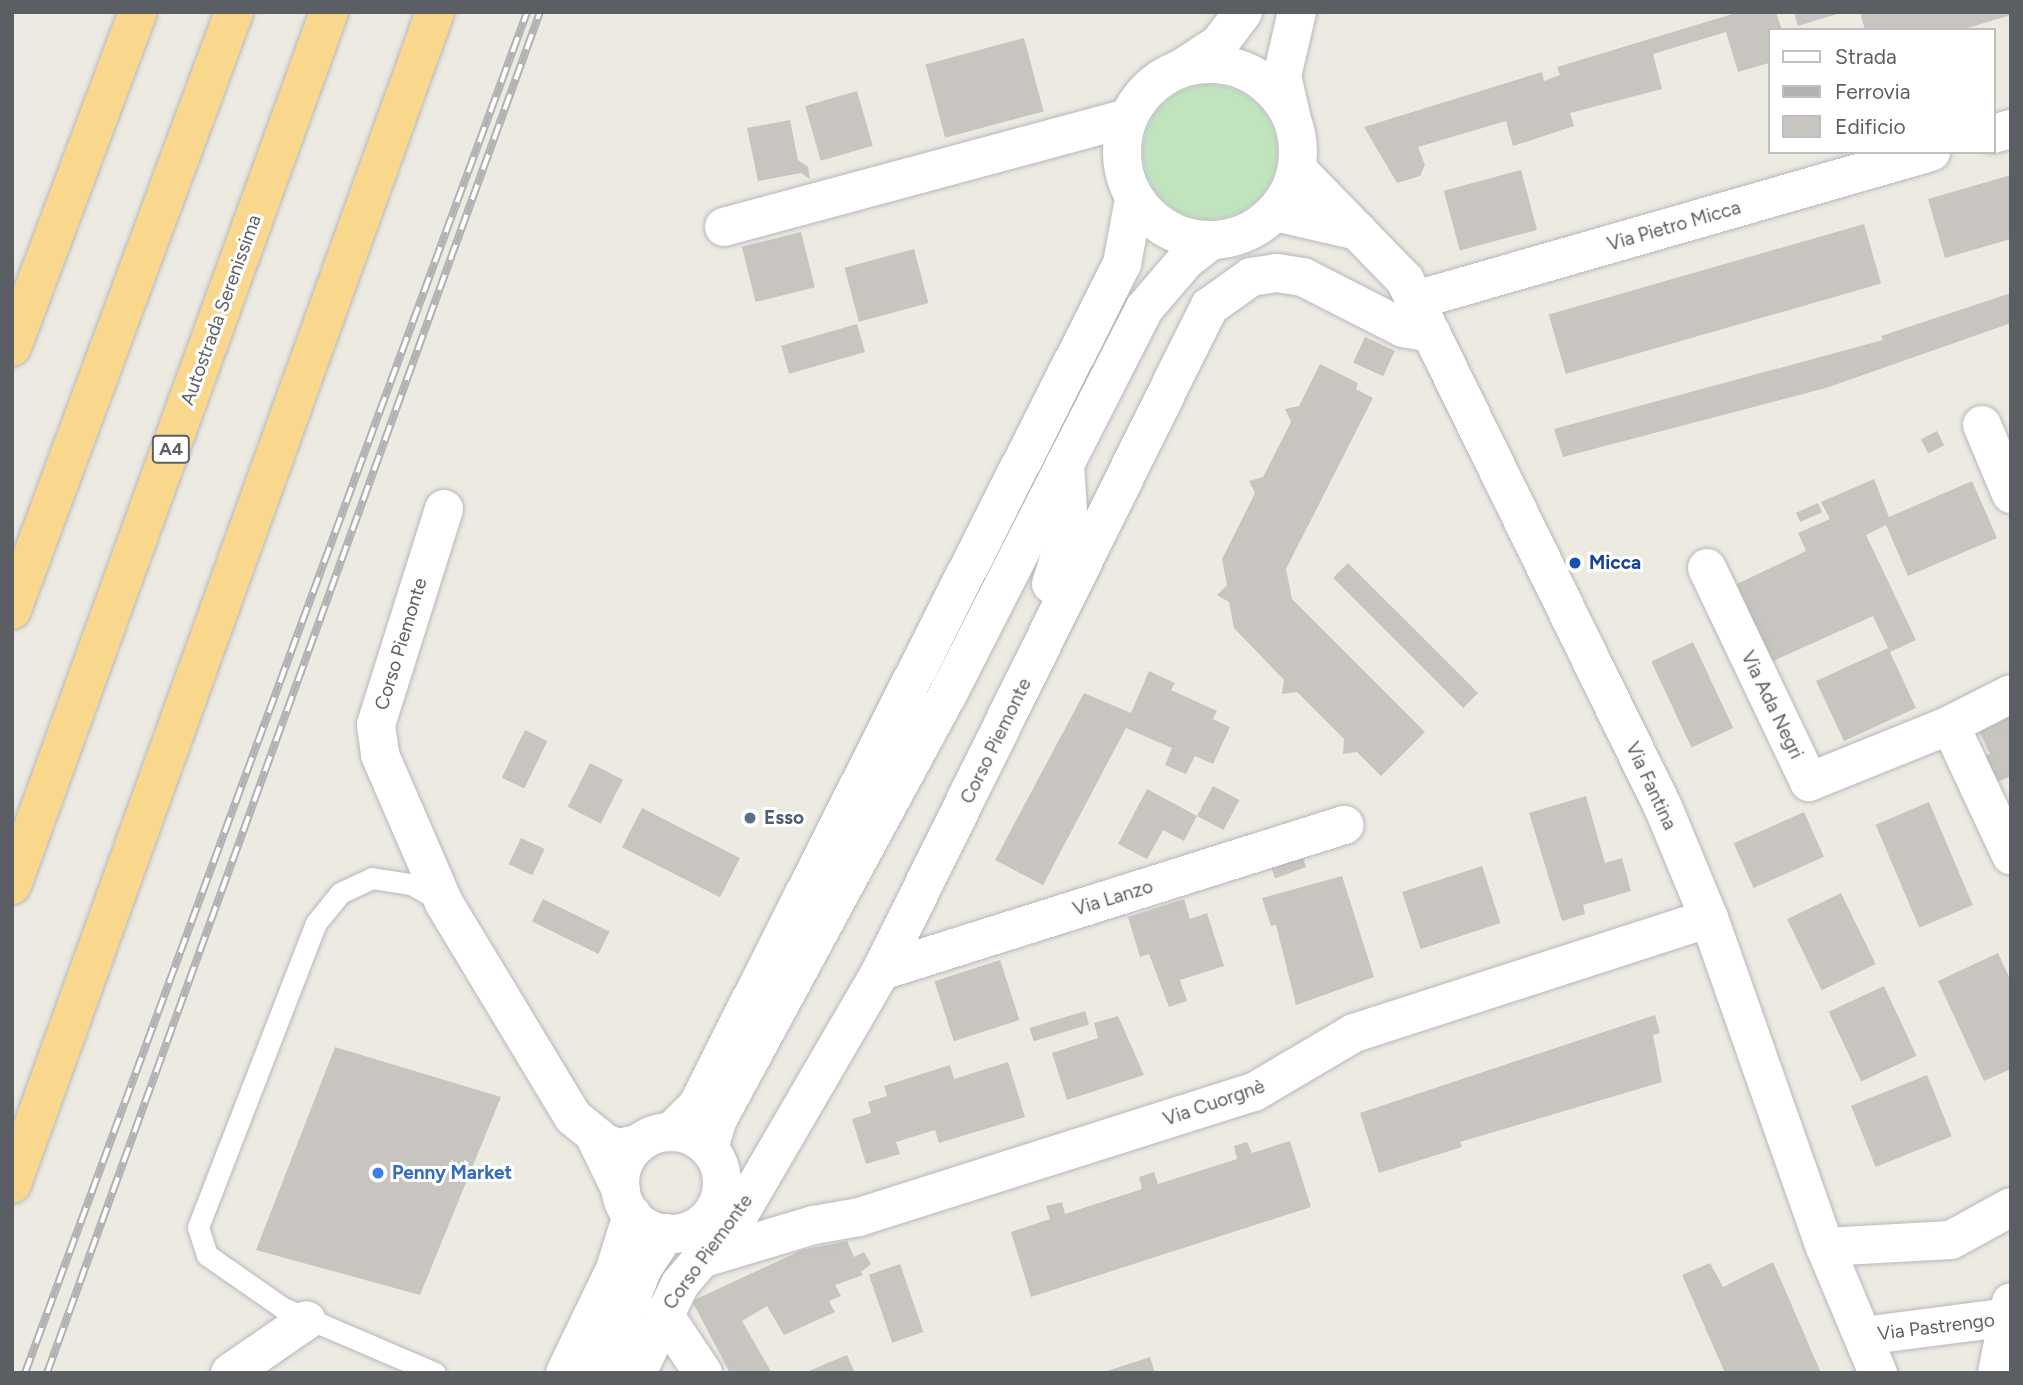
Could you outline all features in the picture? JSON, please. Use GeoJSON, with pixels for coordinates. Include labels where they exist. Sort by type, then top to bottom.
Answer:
{"type":"FeatureCollection","features":[{"type":"Feature","properties":{"kind":"highway"},"geometry":{"type":"LineString","coordinates":[[12,347],[138,12]]}},
{"type":"Feature","properties":{"kind":"highway"},"geometry":{"type":"LineString","coordinates":[[12,610],[234,12]]}},
{"type":"Feature","properties":{"kind":"highway","name":"Autostrada Serenissima"},"geometry":{"type":"LineString","coordinates":[[12,885],[329,12]]}},
{"type":"Feature","properties":{"kind":"highway"},"geometry":{"type":"LineString","coordinates":[[12,1184],[435,12]]}},
{"type":"Feature","properties":{"kind":"street"},"geometry":{"type":"LineString","coordinates":[[724,227],[1127,118],[1160,78],[1184,67],[1219,44],[1243,12]]}},
{"type":"Feature","properties":{"kind":"street"},"geometry":{"type":"LineString","coordinates":[[1127,118],[1123,173],[1134,199],[1171,231],[1210,241],[1234,237],[1275,212],[1297,169],[1293,120],[1282,76],[1297,12]]}},
{"type":"Feature","properties":{"kind":"street"},"geometry":{"type":"LineString","coordinates":[[1184,67],[1210,63],[1261,79],[1293,120]]}},
{"type":"Feature","properties":{"kind":"street","name":"Via Pietro Micca"},"geometry":{"type":"LineString","coordinates":[[1424,317],[1925,154]]}},
{"type":"Feature","properties":{"kind":"street","name":"Via Fantina"},"geometry":{"type":"LineString","coordinates":[[1297,169],[1393,264],[1424,317],[1663,807],[1709,918],[1825,1247],[1878,1373]]}},
{"type":"Feature","properties":{"kind":"street"},"geometry":{"type":"LineString","coordinates":[[565,1373],[615,1269],[626,1203],[624,1165],[697,1106],[1122,264],[1132,233],[1134,199]]}},
{"type":"Feature","properties":{"kind":"street"},"geometry":{"type":"LineString","coordinates":[[1275,212],[1358,231]]}},
{"type":"Feature","properties":{"kind":"street"},"geometry":{"type":"LineString","coordinates":[[709,1148],[718,1119],[1065,464],[1144,309],[1186,260],[1210,241]]}},
{"type":"Feature","properties":{"kind":"street","name":"Corso Piemonte"},"geometry":{"type":"LineString","coordinates":[[637,1373],[663,1313],[680,1284],[707,1257],[739,1215],[881,971],[1193,335],[1228,289],[1251,276],[1303,277],[1403,328],[1424,317]]}},
{"type":"Feature","properties":{"kind":"street"},"geometry":{"type":"LineString","coordinates":[[1982,425],[2011,494]]}},
{"type":"Feature","properties":{"kind":"street"},"geometry":{"type":"LineString","coordinates":[[1013,706],[1069,526],[1065,464]]}},
{"type":"Feature","properties":{"kind":"street","name":"Corso Piemonte"},"geometry":{"type":"LineString","coordinates":[[444,509],[376,725],[380,755],[444,904],[573,1117],[594,1135],[618,1149],[655,1138]]}},
{"type":"Feature","properties":{"kind":"street","name":"Via Ada Negri"},"geometry":{"type":"LineString","coordinates":[[1707,568],[1809,782],[1950,725],[2011,694]]}},
{"type":"Feature","properties":{"kind":"street"},"geometry":{"type":"LineString","coordinates":[[1950,725],[2011,855]]}},
{"type":"Feature","properties":{"kind":"street","name":"Via Lanzo"},"geometry":{"type":"LineString","coordinates":[[881,971],[1345,825]]}},
{"type":"Feature","properties":{"kind":"street","name":"Via Cuorgnè"},"geometry":{"type":"LineString","coordinates":[[707,1257],[814,1224],[859,1217],[1254,1092],[1354,1033],[1709,918]]}},
{"type":"Feature","properties":{"kind":"street"},"geometry":{"type":"LineString","coordinates":[[594,1135],[626,1203],[666,1233],[697,1227],[715,1208],[722,1173],[709,1148],[696,1138],[655,1138]]}},
{"type":"Feature","properties":{"kind":"street"},"geometry":{"type":"LineString","coordinates":[[1825,1247],[1951,1240],[2011,1207]]}},
{"type":"Feature","properties":{"kind":"street","name":"Corso Piemonte"},"geometry":{"type":"LineString","coordinates":[[600,1373],[643,1268],[666,1233]]}},
{"type":"Feature","properties":{"kind":"street","name":"Via Pastrengo"},"geometry":{"type":"LineString","coordinates":[[1863,1336],[2010,1310],[1997,1373]]}},
{"type":"Feature","properties":{"kind":"street"},"geometry":{"type":"LineString","coordinates":[[663,1313],[703,1373]]}},
{"type":"Feature","properties":{"kind":"street"},"geometry":{"type":"LineString","coordinates":[[230,1373],[307,1320]]}},
{"type":"Feature","properties":{"kind":"lane"},"geometry":{"type":"LineString","coordinates":[[435,1373],[307,1320],[207,1255],[198,1227],[316,923],[340,893],[372,878],[411,884],[444,904]]}},
{"type":"Feature","properties":{"kind":"green space"},"geometry":{"type":"Polygon","coordinates":[[[1210,85],[1236,90],[1257,105],[1272,126],[1277,152],[1272,178],[1257,199],[1236,214],[1210,219],[1184,214],[1163,199],[1148,178],[1143,152],[1148,126],[1163,105],[1184,90],[1210,85]]]}},
{"type":"Feature","properties":{"kind":"building"},"geometry":{"type":"Polygon","coordinates":[[[1739,12],[1776,12],[1781,28],[1768,28],[1768,63],[1738,72],[1726,32],[1653,54],[1662,89],[1570,113],[1574,126],[1513,146],[1506,121],[1418,147],[1425,165],[1420,176],[1397,183],[1364,127],[1542,72],[1544,81],[1560,75],[1557,67],[1739,12]]]}},
{"type":"Feature","properties":{"kind":"building"},"geometry":{"type":"Polygon","coordinates":[[[1794,12],[1840,12],[1840,13],[1798,26],[1794,12]]]}},
{"type":"Feature","properties":{"kind":"building"},"geometry":{"type":"Polygon","coordinates":[[[1860,12],[2011,12],[2011,15],[1968,28],[1864,28],[1860,12]]]}},
{"type":"Feature","properties":{"kind":"building"},"geometry":{"type":"Polygon","coordinates":[[[1024,38],[1044,111],[945,138],[925,64],[1024,38]]]}},
{"type":"Feature","properties":{"kind":"building"},"geometry":{"type":"Polygon","coordinates":[[[857,91],[873,146],[821,161],[805,106],[857,91]]]}},
{"type":"Feature","properties":{"kind":"building"},"geometry":{"type":"Polygon","coordinates":[[[790,120],[798,160],[808,167],[810,179],[801,173],[758,181],[747,128],[790,120]]]}},
{"type":"Feature","properties":{"kind":"building"},"geometry":{"type":"Polygon","coordinates":[[[1521,170],[1537,230],[1460,251],[1444,191],[1521,170]]]}},
{"type":"Feature","properties":{"kind":"building"},"geometry":{"type":"Polygon","coordinates":[[[2011,175],[2011,239],[1945,258],[1928,199],[2011,175]]]}},
{"type":"Feature","properties":{"kind":"building"},"geometry":{"type":"Polygon","coordinates":[[[1864,224],[1881,284],[1566,374],[1549,314],[1864,224]]]}},
{"type":"Feature","properties":{"kind":"building"},"geometry":{"type":"Polygon","coordinates":[[[801,232],[815,287],[756,302],[742,247],[801,232]]]}},
{"type":"Feature","properties":{"kind":"building"},"geometry":{"type":"Polygon","coordinates":[[[914,249],[928,303],[859,322],[844,268],[914,249]]]}},
{"type":"Feature","properties":{"kind":"building"},"geometry":{"type":"Polygon","coordinates":[[[2011,293],[2011,323],[1826,388],[1563,457],[1554,429],[1883,340],[1881,336],[2011,293]]]}},
{"type":"Feature","properties":{"kind":"building"},"geometry":{"type":"Polygon","coordinates":[[[857,324],[865,352],[789,374],[781,346],[857,324]]]}},
{"type":"Feature","properties":{"kind":"building"},"geometry":{"type":"Polygon","coordinates":[[[1365,337],[1395,351],[1383,376],[1353,362],[1365,337]]]}},
{"type":"Feature","properties":{"kind":"building"},"geometry":{"type":"Polygon","coordinates":[[[1320,364],[1358,383],[1356,389],[1373,398],[1286,569],[1292,599],[1425,732],[1381,776],[1357,752],[1343,754],[1344,739],[1297,692],[1282,694],[1284,680],[1234,628],[1229,602],[1217,595],[1227,585],[1222,559],[1255,493],[1249,481],[1263,477],[1291,422],[1285,409],[1299,406],[1320,364]]]}},
{"type":"Feature","properties":{"kind":"building"},"geometry":{"type":"Polygon","coordinates":[[[1937,431],[1944,445],[1928,453],[1921,439],[1937,431]]]}},
{"type":"Feature","properties":{"kind":"building"},"geometry":{"type":"Polygon","coordinates":[[[1874,479],[1889,517],[1972,481],[1997,538],[1908,576],[1886,525],[1866,535],[1916,640],[1890,652],[1916,708],[1844,741],[1816,681],[1888,648],[1873,616],[1771,662],[1737,584],[1806,551],[1798,533],[1830,519],[1821,502],[1874,479]]]}},
{"type":"Feature","properties":{"kind":"building"},"geometry":{"type":"Polygon","coordinates":[[[1818,503],[1822,512],[1800,522],[1796,513],[1818,503]]]}},
{"type":"Feature","properties":{"kind":"building"},"geometry":{"type":"Polygon","coordinates":[[[1348,563],[1478,693],[1463,708],[1333,578],[1348,563]]]}},
{"type":"Feature","properties":{"kind":"building"},"geometry":{"type":"Polygon","coordinates":[[[1693,642],[1733,728],[1691,748],[1651,661],[1693,642]]]}},
{"type":"Feature","properties":{"kind":"building"},"geometry":{"type":"Polygon","coordinates":[[[1149,671],[1175,683],[1171,690],[1217,711],[1213,719],[1230,727],[1213,764],[1195,756],[1186,774],[1165,765],[1172,748],[1126,728],[1043,885],[995,860],[1084,693],[1131,713],[1149,671]]]}},
{"type":"Feature","properties":{"kind":"building"},"geometry":{"type":"Polygon","coordinates":[[[2011,712],[2011,776],[1993,784],[1982,757],[1990,754],[1977,727],[2011,712]]]}},
{"type":"Feature","properties":{"kind":"building"},"geometry":{"type":"Polygon","coordinates":[[[525,730],[547,741],[524,789],[502,778],[525,730]]]}},
{"type":"Feature","properties":{"kind":"building"},"geometry":{"type":"Polygon","coordinates":[[[590,763],[623,780],[601,823],[568,807],[590,763]]]}},
{"type":"Feature","properties":{"kind":"building"},"geometry":{"type":"Polygon","coordinates":[[[1213,786],[1239,800],[1224,830],[1197,816],[1213,786]]]}},
{"type":"Feature","properties":{"kind":"building"},"geometry":{"type":"Polygon","coordinates":[[[1147,789],[1197,816],[1184,841],[1163,830],[1147,859],[1118,844],[1147,789]]]}},
{"type":"Feature","properties":{"kind":"building"},"geometry":{"type":"Polygon","coordinates":[[[1586,796],[1605,863],[1622,858],[1631,891],[1583,905],[1585,914],[1562,921],[1529,813],[1586,796]]]}},
{"type":"Feature","properties":{"kind":"building"},"geometry":{"type":"Polygon","coordinates":[[[1929,802],[1973,905],[1919,928],[1876,825],[1929,802]]]}},
{"type":"Feature","properties":{"kind":"building"},"geometry":{"type":"Polygon","coordinates":[[[642,808],[740,858],[720,897],[622,847],[642,808]]]}},
{"type":"Feature","properties":{"kind":"building"},"geometry":{"type":"Polygon","coordinates":[[[1804,812],[1824,857],[1754,888],[1734,843],[1804,812]]]}},
{"type":"Feature","properties":{"kind":"building"},"geometry":{"type":"Polygon","coordinates":[[[521,838],[545,849],[532,875],[509,864],[521,838]]]}},
{"type":"Feature","properties":{"kind":"building"},"geometry":{"type":"Polygon","coordinates":[[[1301,853],[1306,867],[1275,878],[1270,864],[1301,853]]]}},
{"type":"Feature","properties":{"kind":"building"},"geometry":{"type":"Polygon","coordinates":[[[1482,866],[1501,923],[1421,949],[1402,892],[1482,866]]]}},
{"type":"Feature","properties":{"kind":"building"},"geometry":{"type":"Polygon","coordinates":[[[1342,876],[1374,977],[1296,1005],[1276,925],[1271,926],[1262,898],[1342,876]]]}},
{"type":"Feature","properties":{"kind":"building"},"geometry":{"type":"Polygon","coordinates":[[[1841,893],[1876,964],[1822,990],[1787,919],[1841,893]]]}},
{"type":"Feature","properties":{"kind":"building"},"geometry":{"type":"Polygon","coordinates":[[[543,899],[610,931],[599,954],[532,921],[543,899]]]}},
{"type":"Feature","properties":{"kind":"building"},"geometry":{"type":"Polygon","coordinates":[[[1184,899],[1190,919],[1207,913],[1224,966],[1180,980],[1187,1001],[1169,1007],[1149,954],[1140,957],[1128,917],[1184,899]]]}},
{"type":"Feature","properties":{"kind":"building"},"geometry":{"type":"Polygon","coordinates":[[[1998,953],[2011,981],[2011,1069],[1984,1081],[1938,981],[1998,953]]]}},
{"type":"Feature","properties":{"kind":"building"},"geometry":{"type":"Polygon","coordinates":[[[1000,960],[1019,1020],[954,1041],[934,981],[1000,960]]]}},
{"type":"Feature","properties":{"kind":"building"},"geometry":{"type":"Polygon","coordinates":[[[1884,986],[1917,1056],[1861,1082],[1829,1012],[1884,986]]]}},
{"type":"Feature","properties":{"kind":"building"},"geometry":{"type":"Polygon","coordinates":[[[1085,1011],[1089,1024],[1034,1041],[1030,1028],[1085,1011]]]}},
{"type":"Feature","properties":{"kind":"building"},"geometry":{"type":"Polygon","coordinates":[[[1655,1015],[1660,1033],[1653,1035],[1662,1082],[1460,1142],[1462,1147],[1379,1173],[1360,1113],[1655,1015]]]}},
{"type":"Feature","properties":{"kind":"building"},"geometry":{"type":"Polygon","coordinates":[[[1118,1016],[1144,1075],[1067,1100],[1052,1053],[1098,1038],[1094,1023],[1118,1016]]]}},
{"type":"Feature","properties":{"kind":"building","name":"Penny Market"},"geometry":{"type":"Polygon","coordinates":[[[335,1047],[501,1097],[420,1295],[256,1250],[335,1047]]]}},
{"type":"Feature","properties":{"kind":"building"},"geometry":{"type":"Polygon","coordinates":[[[1008,1062],[1025,1117],[939,1143],[935,1130],[896,1142],[900,1154],[866,1164],[852,1119],[871,1113],[868,1102],[887,1096],[884,1086],[950,1065],[954,1079],[1008,1062]]]}},
{"type":"Feature","properties":{"kind":"building"},"geometry":{"type":"Polygon","coordinates":[[[1927,1075],[1952,1136],[1876,1167],[1851,1106],[1927,1075]]]}},
{"type":"Feature","properties":{"kind":"building"},"geometry":{"type":"Polygon","coordinates":[[[1290,1141],[1311,1207],[1031,1297],[1011,1232],[1050,1219],[1046,1206],[1062,1202],[1065,1214],[1142,1189],[1139,1177],[1154,1172],[1158,1184],[1237,1159],[1234,1146],[1247,1142],[1252,1153],[1290,1141]]]}},
{"type":"Feature","properties":{"kind":"building"},"geometry":{"type":"Polygon","coordinates":[[[847,1241],[854,1257],[864,1252],[871,1264],[861,1272],[863,1275],[835,1285],[841,1296],[829,1301],[835,1312],[784,1335],[767,1306],[742,1321],[772,1373],[730,1373],[692,1301],[802,1250],[847,1241]]]}},
{"type":"Feature","properties":{"kind":"building"},"geometry":{"type":"Polygon","coordinates":[[[1773,1262],[1821,1373],[1725,1373],[1682,1275],[1710,1263],[1723,1287],[1773,1262]]]}},
{"type":"Feature","properties":{"kind":"building"},"geometry":{"type":"Polygon","coordinates":[[[900,1264],[923,1332],[892,1343],[869,1275],[900,1264]]]}},
{"type":"Feature","properties":{"kind":"building"},"geometry":{"type":"Polygon","coordinates":[[[847,1355],[855,1373],[804,1373],[847,1355]]]}},
{"type":"Feature","properties":{"kind":"building"},"geometry":{"type":"Polygon","coordinates":[[[1150,1357],[1155,1373],[1104,1372],[1150,1357]]]}},
{"type":"Feature","properties":{"kind":"railway"},"geometry":{"type":"LineString","coordinates":[[25,1373],[527,12]]}},
{"type":"Feature","properties":{"kind":"railway"},"geometry":{"type":"LineString","coordinates":[[47,1373],[540,12]]}},
{"type":"Feature","properties":{"kind":"place","name":"Micca"},"geometry":{"type":"Point","coordinates":[1575,563]}},
{"type":"Feature","properties":{"kind":"place","name":"Esso"},"geometry":{"type":"Point","coordinates":[750,818]}},
{"type":"Feature","properties":{"kind":"place","name":"Penny Market"},"geometry":{"type":"Point","coordinates":[378,1173]}}]}
